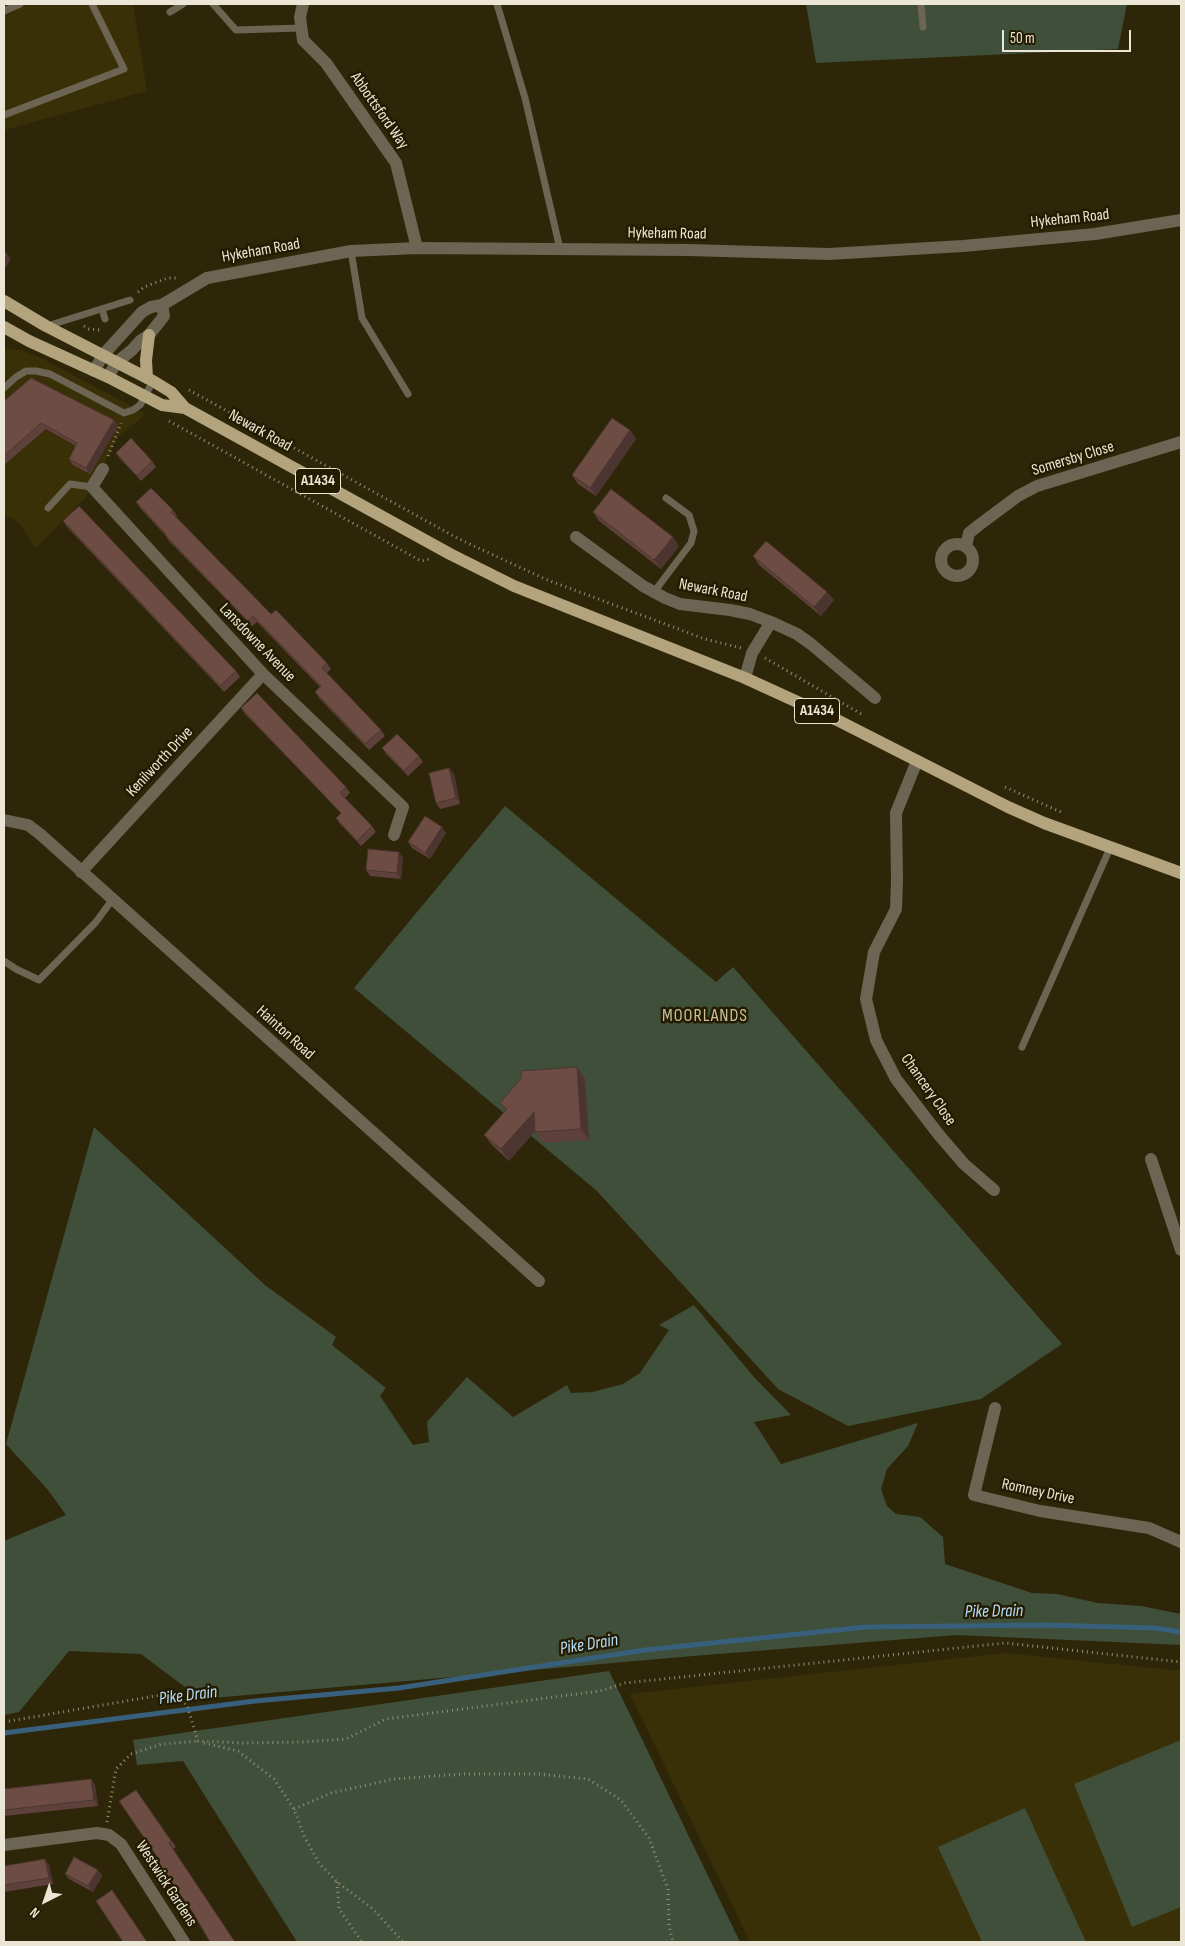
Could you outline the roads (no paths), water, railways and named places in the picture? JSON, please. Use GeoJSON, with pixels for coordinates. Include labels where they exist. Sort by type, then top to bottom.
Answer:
{"type":"FeatureCollection","features":[{"type":"Feature","properties":{"kind":"main road","name":"Newark Road"},"geometry":{"type":"LineString","coordinates":[[4,302],[116,363],[150,379],[171,392],[186,408],[450,554],[514,586],[745,678]]}},
{"type":"Feature","properties":{"kind":"main road","name":"Newark Road"},"geometry":{"type":"LineString","coordinates":[[4,327],[162,405],[186,408]]}},
{"type":"Feature","properties":{"kind":"main road"},"geometry":{"type":"LineString","coordinates":[[149,335],[146,360],[150,379]]}},
{"type":"Feature","properties":{"kind":"main road","name":"A1434"},"geometry":{"type":"LineString","coordinates":[[745,678],[837,720],[1008,807],[1110,848],[1181,873]]}},
{"type":"Feature","properties":{"kind":"street","name":"Abbottsford Way"},"geometry":{"type":"LineString","coordinates":[[303,4],[300,17],[303,40],[326,63],[396,163],[417,248]]}},
{"type":"Feature","properties":{"kind":"street","name":"Hykeham Road"},"geometry":{"type":"LineString","coordinates":[[94,370],[103,355],[142,312],[151,307],[162,305],[207,278],[351,251],[417,248],[829,254],[963,246],[1095,234],[1181,220]]}},
{"type":"Feature","properties":{"kind":"street"},"geometry":{"type":"LineString","coordinates":[[108,377],[116,363],[149,335],[164,316],[162,305]]}},
{"type":"Feature","properties":{"kind":"street","name":"Somersby Close"},"geometry":{"type":"LineString","coordinates":[[966,546],[970,533],[979,525],[1018,496],[1037,486],[1181,442]]}},
{"type":"Feature","properties":{"kind":"street"},"geometry":{"type":"LineString","coordinates":[[92,487],[103,469]]}},
{"type":"Feature","properties":{"kind":"street","name":"Lansdowne Avenue"},"geometry":{"type":"LineString","coordinates":[[92,487],[262,674],[402,807],[394,834]]}},
{"type":"Feature","properties":{"kind":"street","name":"Newark Road"},"geometry":{"type":"LineString","coordinates":[[576,537],[643,586],[680,604],[750,614],[797,634],[875,698]]}},
{"type":"Feature","properties":{"kind":"street"},"geometry":{"type":"LineString","coordinates":[[745,678],[752,653],[771,622]]}},
{"type":"Feature","properties":{"kind":"street","name":"Kenilworth Drive"},"geometry":{"type":"LineString","coordinates":[[81,872],[262,674]]}},
{"type":"Feature","properties":{"kind":"street","name":"Chancery Close"},"geometry":{"type":"LineString","coordinates":[[917,761],[896,813],[896,909],[874,952],[866,999],[876,1040],[896,1079],[939,1136],[964,1164],[994,1190]]}},
{"type":"Feature","properties":{"kind":"street","name":"Hainton Road"},"geometry":{"type":"LineString","coordinates":[[4,820],[28,825],[40,834],[539,1281]]}},
{"type":"Feature","properties":{"kind":"street"},"geometry":{"type":"LineString","coordinates":[[1151,1159],[1181,1250]]}},
{"type":"Feature","properties":{"kind":"street","name":"Romney Drive"},"geometry":{"type":"LineString","coordinates":[[995,1408],[974,1495],[1040,1511],[1149,1528],[1181,1542]]}},
{"type":"Feature","properties":{"kind":"street","name":"Westwick Gardens"},"geometry":{"type":"LineString","coordinates":[[4,1844],[97,1833],[109,1835],[121,1844],[184,1942]]}},
{"type":"Feature","properties":{"kind":"lane"},"geometry":{"type":"LineString","coordinates":[[4,11],[20,4]]}},
{"type":"Feature","properties":{"kind":"lane"},"geometry":{"type":"LineString","coordinates":[[4,115],[124,69],[92,4]]}},
{"type":"Feature","properties":{"kind":"lane"},"geometry":{"type":"LineString","coordinates":[[170,12],[183,4]]}},
{"type":"Feature","properties":{"kind":"lane"},"geometry":{"type":"LineString","coordinates":[[213,4],[236,30],[302,28]]}},
{"type":"Feature","properties":{"kind":"lane"},"geometry":{"type":"LineString","coordinates":[[497,4],[525,98],[560,249]]}},
{"type":"Feature","properties":{"kind":"lane"},"geometry":{"type":"LineString","coordinates":[[921,4],[923,27]]}},
{"type":"Feature","properties":{"kind":"lane"},"geometry":{"type":"LineString","coordinates":[[351,251],[362,318],[408,394]]}},
{"type":"Feature","properties":{"kind":"lane"},"geometry":{"type":"LineString","coordinates":[[46,326],[130,300]]}},
{"type":"Feature","properties":{"kind":"lane"},"geometry":{"type":"LineString","coordinates":[[102,309],[105,319]]}},
{"type":"Feature","properties":{"kind":"lane"},"geometry":{"type":"LineString","coordinates":[[4,388],[26,371],[36,370],[50,374],[124,413],[140,404],[145,396],[150,379]]}},
{"type":"Feature","properties":{"kind":"lane"},"geometry":{"type":"LineString","coordinates":[[48,508],[70,484],[92,487]]}},
{"type":"Feature","properties":{"kind":"lane"},"geometry":{"type":"LineString","coordinates":[[654,592],[691,543],[694,531],[689,515],[666,498]]}},
{"type":"Feature","properties":{"kind":"lane"},"geometry":{"type":"LineString","coordinates":[[1022,1048],[1110,848]]}},
{"type":"Feature","properties":{"kind":"lane"},"geometry":{"type":"LineString","coordinates":[[4,961],[40,980],[96,922],[112,900]]}},
{"type":"Feature","properties":{"kind":"waterway","name":"Pike Drain"},"geometry":{"type":"LineString","coordinates":[[4,1733],[255,1701],[399,1688],[645,1650],[866,1627],[1044,1625],[1155,1628],[1181,1632]]}},
{"type":"Feature","properties":{"kind":"district","name":"MOORLANDS"},"geometry":{"type":"Point","coordinates":[705,1016]}}]}
